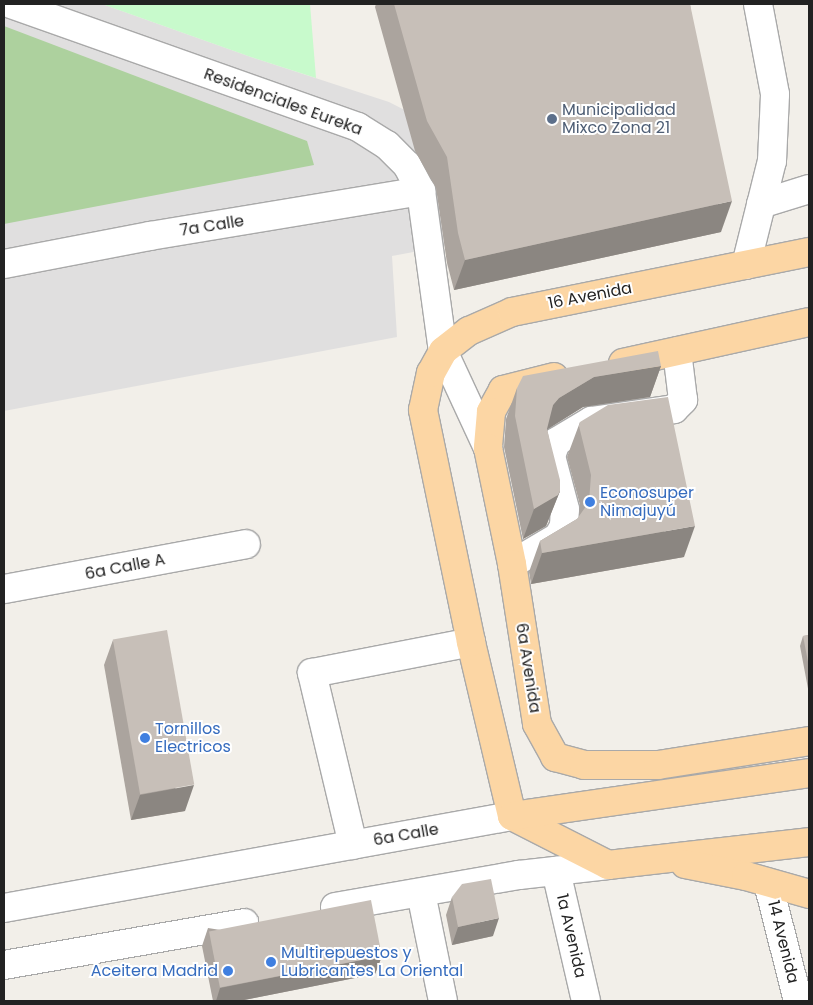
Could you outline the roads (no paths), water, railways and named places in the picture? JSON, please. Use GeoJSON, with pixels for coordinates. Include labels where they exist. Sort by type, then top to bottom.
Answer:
{"type":"FeatureCollection","features":[{"type":"Feature","properties":{"kind":"main road","name":"16 Avenida"},"geometry":{"type":"LineString","coordinates":[[471,642],[423,410],[431,373],[443,350],[469,331],[512,312],[809,252]]}},
{"type":"Feature","properties":{"kind":"main road"},"geometry":{"type":"LineString","coordinates":[[678,351],[809,322]]}},
{"type":"Feature","properties":{"kind":"main road","name":"6a Avenida"},"geometry":{"type":"LineString","coordinates":[[678,351],[503,390],[491,412],[488,448],[512,564],[537,724],[555,757],[584,765],[658,765],[809,741]]}},
{"type":"Feature","properties":{"kind":"main road"},"geometry":{"type":"LineString","coordinates":[[471,642],[512,816],[608,864],[809,842]]}},
{"type":"Feature","properties":{"kind":"main road","name":"6a Calle"},"geometry":{"type":"LineString","coordinates":[[512,816],[809,773]]}},
{"type":"Feature","properties":{"kind":"main road"},"geometry":{"type":"LineString","coordinates":[[656,859],[746,876],[809,894]]}},
{"type":"Feature","properties":{"kind":"street","name":"Residenciales Eureka"},"geometry":{"type":"LineString","coordinates":[[11,4],[358,128],[387,145],[407,165],[421,191],[443,350],[488,448]]}},
{"type":"Feature","properties":{"kind":"street"},"geometry":{"type":"LineString","coordinates":[[746,265],[772,161],[775,94],[758,4]]}},
{"type":"Feature","properties":{"kind":"street"},"geometry":{"type":"LineString","coordinates":[[761,204],[809,189]]}},
{"type":"Feature","properties":{"kind":"street","name":"7a Calle"},"geometry":{"type":"LineString","coordinates":[[4,264],[150,236],[421,191]]}},
{"type":"Feature","properties":{"kind":"street"},"geometry":{"type":"LineString","coordinates":[[512,564],[558,537],[564,526],[565,509],[551,456],[556,442],[591,421],[674,409],[683,400],[678,351]]}},
{"type":"Feature","properties":{"kind":"street","name":"6a Calle A"},"geometry":{"type":"LineString","coordinates":[[4,590],[246,544]]}},
{"type":"Feature","properties":{"kind":"street"},"geometry":{"type":"LineString","coordinates":[[353,845],[312,673],[471,642]]}},
{"type":"Feature","properties":{"kind":"street","name":"6a Calle"},"geometry":{"type":"LineString","coordinates":[[4,908],[512,816]]}},
{"type":"Feature","properties":{"kind":"street"},"geometry":{"type":"LineString","coordinates":[[314,911],[608,864]]}},
{"type":"Feature","properties":{"kind":"street","name":"1a Avenida"},"geometry":{"type":"LineString","coordinates":[[556,871],[586,1001]]}},
{"type":"Feature","properties":{"kind":"street","name":"14 Avenida"},"geometry":{"type":"LineString","coordinates":[[768,883],[798,1001]]}},
{"type":"Feature","properties":{"kind":"street"},"geometry":{"type":"LineString","coordinates":[[420,893],[443,1001]]}},
{"type":"Feature","properties":{"kind":"street"},"geometry":{"type":"LineString","coordinates":[[4,965],[265,920]]}},
{"type":"Feature","properties":{"kind":"place","name":"Municipalidad Mixco Zona 21"},"geometry":{"type":"Point","coordinates":[552,119]}},
{"type":"Feature","properties":{"kind":"place","name":"Econosuper Nimajuyú"},"geometry":{"type":"Point","coordinates":[590,502]}},
{"type":"Feature","properties":{"kind":"place","name":"Tornillos Electricos"},"geometry":{"type":"Point","coordinates":[145,738]}},
{"type":"Feature","properties":{"kind":"place","name":"Multirepuestos y Lubricantes La Oriental"},"geometry":{"type":"Point","coordinates":[271,962]}},
{"type":"Feature","properties":{"kind":"place","name":"Aceitera Madrid"},"geometry":{"type":"Point","coordinates":[228,971]}}]}
